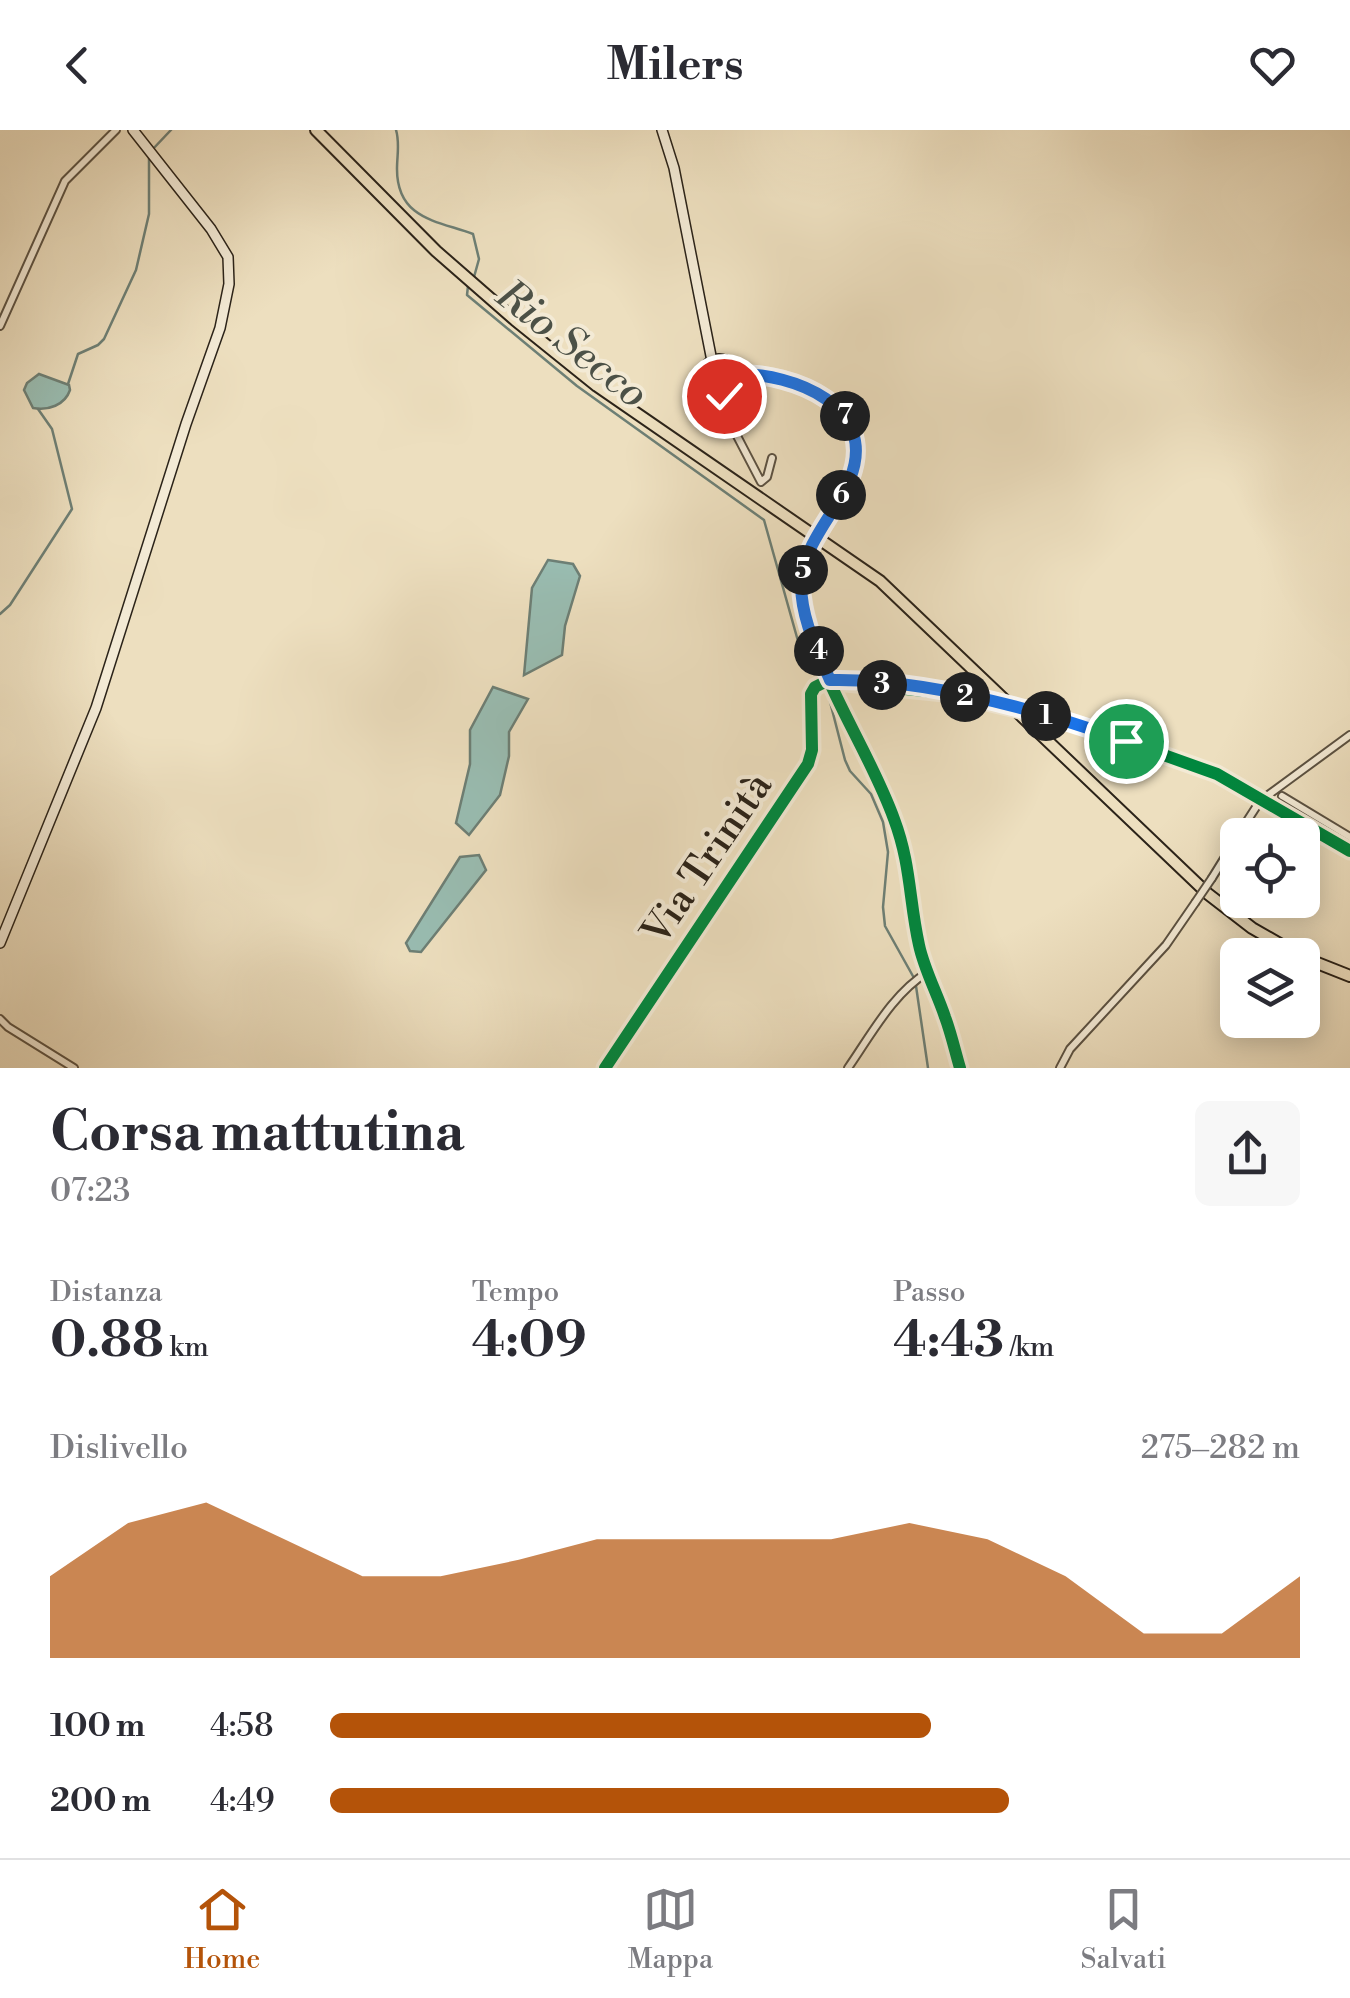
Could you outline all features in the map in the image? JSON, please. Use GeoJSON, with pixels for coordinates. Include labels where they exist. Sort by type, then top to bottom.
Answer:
{"type":"FeatureCollection","features":[{"type":"Feature","properties":{"kind":"main road"},"geometry":{"type":"LineString","coordinates":[[316,130],[436,250],[597,386],[880,581],[1208,894],[1270,938]]}},
{"type":"Feature","properties":{"kind":"main road"},"geometry":{"type":"LineString","coordinates":[[1320,964],[1350,976]]}},
{"type":"Feature","properties":{"kind":"street"},"geometry":{"type":"LineString","coordinates":[[0,326],[65,181],[116,130]]}},
{"type":"Feature","properties":{"kind":"street"},"geometry":{"type":"LineString","coordinates":[[0,943],[96,708],[220,328],[226,299],[228,256],[211,228],[133,130]]}},
{"type":"Feature","properties":{"kind":"street"},"geometry":{"type":"LineString","coordinates":[[662,130],[674,168],[712,361]]}},
{"type":"Feature","properties":{"kind":"street"},"geometry":{"type":"LineString","coordinates":[[712,361],[728,361],[736,374],[732,385],[722,391],[712,390],[703,378],[712,361]]}},
{"type":"Feature","properties":{"kind":"street"},"geometry":{"type":"LineString","coordinates":[[736,374],[810,389],[833,403],[845,417],[855,441],[850,479],[811,549],[803,569],[802,593],[828,681],[886,798],[907,854],[919,947],[960,1068]]}},
{"type":"Feature","properties":{"kind":"street"},"geometry":{"type":"LineString","coordinates":[[722,391],[736,434],[761,482],[767,477],[772,458]]}},
{"type":"Feature","properties":{"kind":"street"},"geometry":{"type":"LineString","coordinates":[[828,681],[925,690],[1038,714],[1217,774],[1350,851]]}},
{"type":"Feature","properties":{"kind":"street","name":"Via Trinità"},"geometry":{"type":"LineString","coordinates":[[605,1068],[808,764],[812,750],[810,702],[818,685],[828,681]]}},
{"type":"Feature","properties":{"kind":"street"},"geometry":{"type":"LineString","coordinates":[[1250,818],[1262,799],[1350,735]]}},
{"type":"Feature","properties":{"kind":"street"},"geometry":{"type":"LineString","coordinates":[[1282,796],[1350,837]]}},
{"type":"Feature","properties":{"kind":"street"},"geometry":{"type":"LineString","coordinates":[[1322,837],[1328,826]]}},
{"type":"Feature","properties":{"kind":"street"},"geometry":{"type":"LineString","coordinates":[[1060,1068],[1070,1049],[1166,945],[1220,865]]}},
{"type":"Feature","properties":{"kind":"street"},"geometry":{"type":"LineString","coordinates":[[848,1068],[882,1018],[928,972]]}},
{"type":"Feature","properties":{"kind":"street"},"geometry":{"type":"LineString","coordinates":[[0,1019],[8,1028],[74,1068]]}},
{"type":"Feature","properties":{"kind":"water"},"geometry":{"type":"Polygon","coordinates":[[[39,374],[69,385],[64,400],[50,408],[33,408],[24,390],[39,374]]]}},
{"type":"Feature","properties":{"kind":"water"},"geometry":{"type":"Polygon","coordinates":[[[548,560],[573,564],[580,576],[565,626],[562,655],[524,675],[532,588],[548,560]]]}},
{"type":"Feature","properties":{"kind":"water"},"geometry":{"type":"Polygon","coordinates":[[[493,687],[528,699],[509,732],[509,756],[500,795],[469,835],[456,823],[470,764],[470,730],[493,687]]]}},
{"type":"Feature","properties":{"kind":"water"},"geometry":{"type":"Polygon","coordinates":[[[479,855],[486,870],[421,952],[410,951],[406,943],[460,857],[479,855]]]}},
{"type":"Feature","properties":{"kind":"waterway"},"geometry":{"type":"LineString","coordinates":[[152,150],[171,130]]}},
{"type":"Feature","properties":{"kind":"waterway","name":"Rio Secco"},"geometry":{"type":"LineString","coordinates":[[396,130],[397,169],[404,199],[422,216],[473,234],[479,259],[474,277]]}},
{"type":"Feature","properties":{"kind":"waterway"},"geometry":{"type":"LineString","coordinates":[[68,384],[78,354],[104,339],[136,270],[149,214],[149,158]]}},
{"type":"Feature","properties":{"kind":"waterway","name":"Rio Secco"},"geometry":{"type":"LineString","coordinates":[[468,286],[467,295],[577,386],[764,520],[798,641],[828,694],[850,771],[871,794],[883,822],[888,852],[885,926],[914,978]]}},
{"type":"Feature","properties":{"kind":"waterway"},"geometry":{"type":"LineString","coordinates":[[0,614],[10,605],[72,509],[52,429],[38,409]]}},
{"type":"Feature","properties":{"kind":"waterway","name":"Rio Secco"},"geometry":{"type":"LineString","coordinates":[[916,986],[928,1068]]}},
{"type":"Feature","properties":{"kind":"cycle path"},"geometry":{"type":"LineString","coordinates":[[736,374],[803,386],[833,404],[852,431],[856,453],[852,473],[809,552],[802,572],[802,594],[817,652],[900,835],[921,954],[960,1068]]}},
{"type":"Feature","properties":{"kind":"cycle path"},"geometry":{"type":"LineString","coordinates":[[605,1068],[808,764],[812,750],[811,694],[827,681],[954,694],[1074,723],[1217,774],[1350,851]]}},
{"type":"Feature","properties":{"kind":"route"},"geometry":{"type":"LineString","coordinates":[[724,396],[722,391],[732,385],[736,374],[785,382],[826,398],[840,410],[851,428],[856,456],[850,479],[811,549],[801,580],[806,611],[830,680],[954,694],[1074,723],[1126,741]]}}]}
